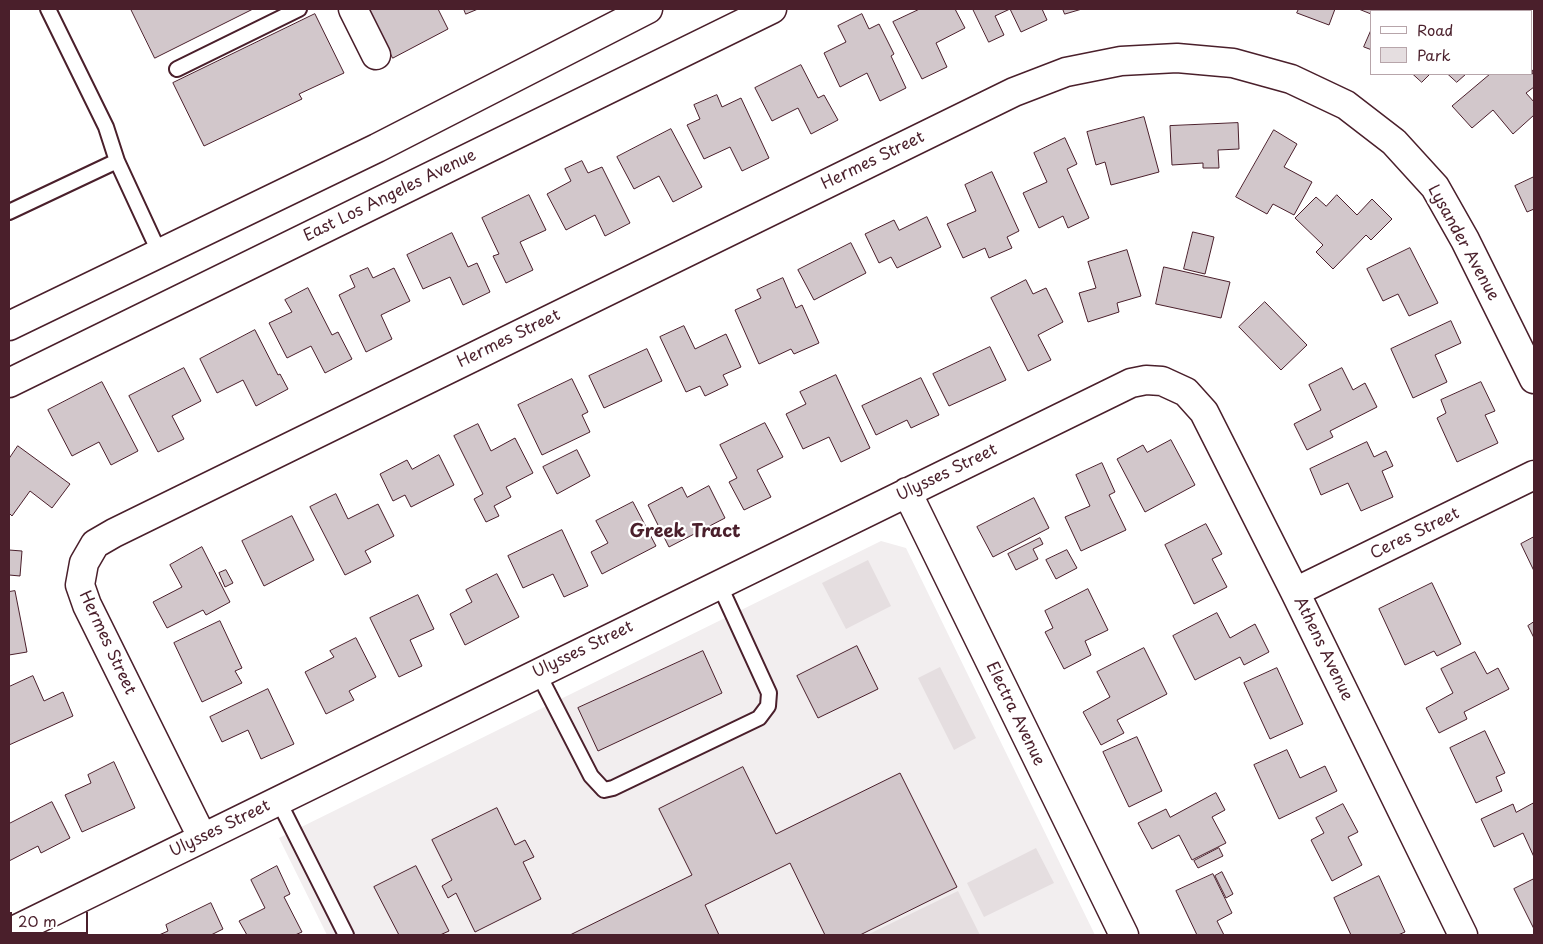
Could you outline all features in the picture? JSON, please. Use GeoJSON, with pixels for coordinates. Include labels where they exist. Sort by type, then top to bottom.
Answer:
{"type":"FeatureCollection","features":[{"type":"Feature","properties":{"kind":"street"},"geometry":{"type":"LineString","coordinates":[[353,9],[376,55]]}},
{"type":"Feature","properties":{"kind":"street"},"geometry":{"type":"LineString","coordinates":[[9,326],[377,148],[648,9]]}},
{"type":"Feature","properties":{"kind":"street","name":"East Los Angeles Avenue"},"geometry":{"type":"LineString","coordinates":[[9,383],[772,9]]}},
{"type":"Feature","properties":{"kind":"street","name":"Hermes Street"},"geometry":{"type":"LineString","coordinates":[[202,837],[87,605],[80,584],[84,563],[95,544],[131,524],[1014,92],[1066,72],[1121,61],[1177,58],[1233,63]]}},
{"type":"Feature","properties":{"kind":"street","name":"Lysander Avenue"},"geometry":{"type":"LineString","coordinates":[[1233,63],[1292,79],[1346,105],[1394,142],[1435,187],[1465,240],[1534,379]]}},
{"type":"Feature","properties":{"kind":"street","name":"Ulysses Street"},"geometry":{"type":"LineString","coordinates":[[9,933],[1131,383],[1146,380],[1162,382]]}},
{"type":"Feature","properties":{"kind":"street","name":"Athens Avenue"},"geometry":{"type":"LineString","coordinates":[[1162,382],[1186,392],[1204,412],[1295,592],[1463,935]]}},
{"type":"Feature","properties":{"kind":"street","name":"Ceres Street"},"geometry":{"type":"LineString","coordinates":[[1295,592],[1534,475]]}},
{"type":"Feature","properties":{"kind":"street","name":"Electra Avenue"},"geometry":{"type":"LineString","coordinates":[[907,492],[1124,935]]}},
{"type":"Feature","properties":{"kind":"lane"},"geometry":{"type":"LineString","coordinates":[[48,9],[106,127],[117,160],[160,254]]}},
{"type":"Feature","properties":{"kind":"lane"},"geometry":{"type":"LineString","coordinates":[[177,69],[299,9]]}},
{"type":"Feature","properties":{"kind":"lane"},"geometry":{"type":"LineString","coordinates":[[9,212],[117,160]]}},
{"type":"Feature","properties":{"kind":"lane"},"geometry":{"type":"LineString","coordinates":[[538,673],[591,776],[604,790],[613,788],[759,718],[768,706],[769,693],[719,584]]}},
{"type":"Feature","properties":{"kind":"lane"},"geometry":{"type":"LineString","coordinates":[[278,800],[346,935]]}},
{"type":"Feature","properties":{"kind":"shaded area"},"geometry":{"type":"Polygon","coordinates":[[[881,541],[906,548],[1095,935],[327,935],[279,838],[881,541]]]}},
{"type":"Feature","properties":{"kind":"green space"},"geometry":{"type":"Polygon","coordinates":[[[868,560],[891,606],[846,629],[822,583],[868,560]]]}},
{"type":"Feature","properties":{"kind":"green space"},"geometry":{"type":"Polygon","coordinates":[[[940,667],[976,738],[954,750],[918,678],[940,667]]]}},
{"type":"Feature","properties":{"kind":"green space"},"geometry":{"type":"Polygon","coordinates":[[[1036,848],[1054,883],[984,917],[967,883],[1036,848]]]}},
{"type":"Feature","properties":{"kind":"green space"},"geometry":{"type":"Polygon","coordinates":[[[958,891],[980,935],[867,935],[958,891]]]}},
{"type":"Feature","properties":{"kind":"building"},"geometry":{"type":"Polygon","coordinates":[[[131,9],[253,9],[155,58],[131,9]]]}},
{"type":"Feature","properties":{"kind":"building"},"geometry":{"type":"Polygon","coordinates":[[[368,9],[438,9],[448,29],[393,58],[368,9]]]}},
{"type":"Feature","properties":{"kind":"building"},"geometry":{"type":"Polygon","coordinates":[[[464,9],[478,9],[466,14],[464,9]]]}},
{"type":"Feature","properties":{"kind":"building"},"geometry":{"type":"Polygon","coordinates":[[[920,9],[955,9],[965,28],[936,43],[947,67],[922,79],[893,22],[920,9]]]}},
{"type":"Feature","properties":{"kind":"building"},"geometry":{"type":"Polygon","coordinates":[[[973,9],[1010,9],[995,16],[1004,35],[989,42],[973,9]]]}},
{"type":"Feature","properties":{"kind":"building"},"geometry":{"type":"Polygon","coordinates":[[[1010,9],[1042,9],[1047,20],[1021,32],[1010,9]]]}},
{"type":"Feature","properties":{"kind":"building"},"geometry":{"type":"Polygon","coordinates":[[[1063,9],[1082,9],[1065,14],[1063,9]]]}},
{"type":"Feature","properties":{"kind":"building"},"geometry":{"type":"Polygon","coordinates":[[[1299,9],[1335,9],[1329,25],[1297,13],[1299,9]]]}},
{"type":"Feature","properties":{"kind":"building"},"geometry":{"type":"Polygon","coordinates":[[[1359,9],[1409,9],[1370,10],[1370,13],[1359,9]]]}},
{"type":"Feature","properties":{"kind":"building"},"geometry":{"type":"Polygon","coordinates":[[[1472,9],[1473,10],[1449,10],[1472,9]]]}},
{"type":"Feature","properties":{"kind":"building"},"geometry":{"type":"Polygon","coordinates":[[[315,14],[344,73],[299,94],[302,99],[204,146],[173,83],[315,14]]]}},
{"type":"Feature","properties":{"kind":"building"},"geometry":{"type":"Polygon","coordinates":[[[862,14],[869,29],[879,24],[894,54],[891,56],[906,88],[880,101],[867,73],[840,87],[824,53],[846,42],[838,26],[862,14]]]}},
{"type":"Feature","properties":{"kind":"building"},"geometry":{"type":"Polygon","coordinates":[[[1370,33],[1370,49],[1364,47],[1370,33]]]}},
{"type":"Feature","properties":{"kind":"building"},"geometry":{"type":"Polygon","coordinates":[[[801,65],[818,98],[824,95],[838,120],[811,134],[798,108],[772,121],[755,88],[801,65]]]}},
{"type":"Feature","properties":{"kind":"building"},"geometry":{"type":"Polygon","coordinates":[[[1533,72],[1534,73],[1534,87],[1526,93],[1534,102],[1534,115],[1513,134],[1493,110],[1472,128],[1452,106],[1489,75],[1533,75],[1533,72]]]}},
{"type":"Feature","properties":{"kind":"building"},"geometry":{"type":"Polygon","coordinates":[[[1414,75],[1429,75],[1422,82],[1414,75]]]}},
{"type":"Feature","properties":{"kind":"building"},"geometry":{"type":"Polygon","coordinates":[[[1449,75],[1465,75],[1457,82],[1449,75]]]}},
{"type":"Feature","properties":{"kind":"building"},"geometry":{"type":"Polygon","coordinates":[[[717,95],[722,107],[741,98],[769,158],[742,171],[730,147],[704,159],[687,125],[700,119],[694,105],[717,95]]]}},
{"type":"Feature","properties":{"kind":"building"},"geometry":{"type":"Polygon","coordinates":[[[1144,117],[1159,172],[1111,185],[1105,162],[1096,165],[1087,132],[1144,117]]]}},
{"type":"Feature","properties":{"kind":"building"},"geometry":{"type":"Polygon","coordinates":[[[1238,123],[1239,149],[1218,150],[1219,168],[1203,168],[1203,163],[1172,165],[1170,126],[1238,123]]]}},
{"type":"Feature","properties":{"kind":"building"},"geometry":{"type":"Polygon","coordinates":[[[671,129],[702,187],[673,202],[659,176],[634,189],[617,157],[671,129]]]}},
{"type":"Feature","properties":{"kind":"building"},"geometry":{"type":"Polygon","coordinates":[[[1274,130],[1297,144],[1284,167],[1312,182],[1294,215],[1273,204],[1267,214],[1236,197],[1274,130]]]}},
{"type":"Feature","properties":{"kind":"building"},"geometry":{"type":"Polygon","coordinates":[[[1065,138],[1077,164],[1067,169],[1089,218],[1068,228],[1063,216],[1039,228],[1023,193],[1047,182],[1034,153],[1065,138]]]}},
{"type":"Feature","properties":{"kind":"building"},"geometry":{"type":"Polygon","coordinates":[[[582,161],[588,173],[602,167],[630,223],[605,236],[595,215],[566,230],[547,194],[571,181],[565,169],[582,161]]]}},
{"type":"Feature","properties":{"kind":"building"},"geometry":{"type":"Polygon","coordinates":[[[992,172],[1019,231],[1007,237],[1012,248],[989,258],[985,248],[963,258],[947,224],[976,211],[965,185],[992,172]]]}},
{"type":"Feature","properties":{"kind":"building"},"geometry":{"type":"Polygon","coordinates":[[[1534,177],[1534,209],[1527,212],[1515,186],[1534,177]]]}},
{"type":"Feature","properties":{"kind":"building"},"geometry":{"type":"Polygon","coordinates":[[[529,195],[546,230],[520,242],[533,270],[506,283],[493,256],[499,254],[482,218],[529,195]]]}},
{"type":"Feature","properties":{"kind":"building"},"geometry":{"type":"Polygon","coordinates":[[[1337,195],[1357,215],[1372,199],[1392,219],[1371,240],[1366,235],[1333,269],[1316,252],[1323,245],[1295,218],[1316,197],[1326,206],[1337,195]]]}},
{"type":"Feature","properties":{"kind":"building"},"geometry":{"type":"Polygon","coordinates":[[[927,217],[941,247],[897,268],[891,257],[879,263],[865,234],[894,220],[899,230],[927,217]]]}},
{"type":"Feature","properties":{"kind":"building"},"geometry":{"type":"Polygon","coordinates":[[[1193,232],[1214,237],[1205,274],[1184,269],[1193,232]]]}},
{"type":"Feature","properties":{"kind":"building"},"geometry":{"type":"Polygon","coordinates":[[[452,233],[468,267],[477,263],[490,292],[463,305],[450,277],[423,289],[407,255],[452,233]]]}},
{"type":"Feature","properties":{"kind":"building"},"geometry":{"type":"Polygon","coordinates":[[[851,243],[866,273],[814,300],[798,270],[851,243]]]}},
{"type":"Feature","properties":{"kind":"building"},"geometry":{"type":"Polygon","coordinates":[[[1410,248],[1438,303],[1409,316],[1398,294],[1383,301],[1367,269],[1410,248]]]}},
{"type":"Feature","properties":{"kind":"building"},"geometry":{"type":"Polygon","coordinates":[[[1127,250],[1141,296],[1117,303],[1119,312],[1088,322],[1079,293],[1096,288],[1088,262],[1127,250]]]}},
{"type":"Feature","properties":{"kind":"building"},"geometry":{"type":"Polygon","coordinates":[[[1164,267],[1230,282],[1221,318],[1156,304],[1164,267]]]}},
{"type":"Feature","properties":{"kind":"building"},"geometry":{"type":"Polygon","coordinates":[[[368,268],[373,278],[394,268],[410,301],[381,315],[392,339],[366,352],[339,295],[355,287],[350,276],[368,268]]]}},
{"type":"Feature","properties":{"kind":"building"},"geometry":{"type":"Polygon","coordinates":[[[783,278],[796,308],[802,305],[819,343],[794,354],[791,349],[759,364],[735,310],[761,298],[757,290],[783,278]]]}},
{"type":"Feature","properties":{"kind":"building"},"geometry":{"type":"Polygon","coordinates":[[[1026,280],[1033,294],[1046,288],[1063,322],[1038,335],[1051,360],[1028,371],[991,298],[1026,280]]]}},
{"type":"Feature","properties":{"kind":"building"},"geometry":{"type":"Polygon","coordinates":[[[308,288],[332,335],[338,332],[352,359],[325,373],[311,346],[287,358],[269,323],[292,312],[285,300],[308,288]]]}},
{"type":"Feature","properties":{"kind":"building"},"geometry":{"type":"Polygon","coordinates":[[[1265,302],[1307,345],[1281,370],[1239,327],[1265,302]]]}},
{"type":"Feature","properties":{"kind":"building"},"geometry":{"type":"Polygon","coordinates":[[[1451,321],[1461,343],[1435,355],[1447,382],[1413,398],[1391,349],[1451,321]]]}},
{"type":"Feature","properties":{"kind":"building"},"geometry":{"type":"Polygon","coordinates":[[[684,326],[695,349],[726,334],[741,367],[723,375],[728,385],[705,396],[700,386],[686,392],[660,337],[684,326]]]}},
{"type":"Feature","properties":{"kind":"building"},"geometry":{"type":"Polygon","coordinates":[[[255,330],[278,375],[280,374],[288,389],[256,406],[243,380],[217,393],[200,359],[255,330]]]}},
{"type":"Feature","properties":{"kind":"building"},"geometry":{"type":"Polygon","coordinates":[[[990,347],[1006,380],[949,406],[933,374],[990,347]]]}},
{"type":"Feature","properties":{"kind":"building"},"geometry":{"type":"Polygon","coordinates":[[[647,349],[662,381],[604,408],[589,376],[647,349]]]}},
{"type":"Feature","properties":{"kind":"building"},"geometry":{"type":"Polygon","coordinates":[[[184,368],[201,401],[172,416],[184,439],[158,452],[129,396],[184,368]]]}},
{"type":"Feature","properties":{"kind":"building"},"geometry":{"type":"Polygon","coordinates":[[[1342,368],[1353,390],[1365,383],[1377,407],[1330,431],[1333,437],[1307,450],[1294,424],[1321,410],[1309,385],[1342,368]]]}},
{"type":"Feature","properties":{"kind":"building"},"geometry":{"type":"Polygon","coordinates":[[[836,375],[870,448],[841,462],[829,437],[803,449],[786,414],[806,404],[800,392],[836,375]]]}},
{"type":"Feature","properties":{"kind":"building"},"geometry":{"type":"Polygon","coordinates":[[[921,378],[939,415],[911,428],[907,420],[876,435],[862,406],[921,378]]]}},
{"type":"Feature","properties":{"kind":"building"},"geometry":{"type":"Polygon","coordinates":[[[572,379],[588,412],[582,415],[590,432],[542,455],[518,405],[572,379]]]}},
{"type":"Feature","properties":{"kind":"building"},"geometry":{"type":"Polygon","coordinates":[[[102,382],[138,451],[111,465],[99,442],[72,456],[48,410],[102,382]]]}},
{"type":"Feature","properties":{"kind":"building"},"geometry":{"type":"Polygon","coordinates":[[[1481,382],[1495,411],[1485,415],[1498,443],[1457,462],[1437,418],[1446,413],[1441,400],[1481,382]]]}},
{"type":"Feature","properties":{"kind":"building"},"geometry":{"type":"Polygon","coordinates":[[[765,423],[783,457],[757,470],[771,497],[744,510],[729,482],[737,478],[720,445],[765,423]]]}},
{"type":"Feature","properties":{"kind":"building"},"geometry":{"type":"Polygon","coordinates":[[[478,424],[491,451],[515,438],[533,473],[506,487],[511,497],[494,506],[499,516],[486,522],[474,499],[483,494],[454,436],[478,424]]]}},
{"type":"Feature","properties":{"kind":"building"},"geometry":{"type":"Polygon","coordinates":[[[1171,440],[1195,485],[1145,512],[1117,459],[1143,445],[1147,452],[1171,440]]]}},
{"type":"Feature","properties":{"kind":"building"},"geometry":{"type":"Polygon","coordinates":[[[1367,442],[1374,457],[1386,451],[1393,466],[1382,471],[1393,497],[1361,511],[1348,483],[1321,495],[1310,469],[1367,442]]]}},
{"type":"Feature","properties":{"kind":"building"},"geometry":{"type":"Polygon","coordinates":[[[18,446],[70,484],[52,508],[30,491],[12,516],[9,513],[9,459],[18,446]]]}},
{"type":"Feature","properties":{"kind":"building"},"geometry":{"type":"Polygon","coordinates":[[[577,450],[590,476],[557,494],[543,467],[577,450]]]}},
{"type":"Feature","properties":{"kind":"building"},"geometry":{"type":"Polygon","coordinates":[[[439,455],[454,485],[411,507],[405,495],[393,501],[380,474],[407,460],[412,469],[439,455]]]}},
{"type":"Feature","properties":{"kind":"building"},"geometry":{"type":"Polygon","coordinates":[[[1102,463],[1115,492],[1109,495],[1126,530],[1081,551],[1065,517],[1090,506],[1076,475],[1102,463]]]}},
{"type":"Feature","properties":{"kind":"building"},"geometry":{"type":"Polygon","coordinates":[[[709,486],[725,518],[669,547],[648,505],[682,487],[687,497],[709,486]]]}},
{"type":"Feature","properties":{"kind":"building"},"geometry":{"type":"Polygon","coordinates":[[[336,494],[348,519],[378,504],[394,536],[365,551],[371,562],[345,575],[310,507],[336,494]]]}},
{"type":"Feature","properties":{"kind":"building"},"geometry":{"type":"Polygon","coordinates":[[[1034,498],[1049,528],[993,557],[977,527],[1034,498]]]}},
{"type":"Feature","properties":{"kind":"building"},"geometry":{"type":"Polygon","coordinates":[[[633,502],[656,546],[602,574],[591,552],[608,543],[596,521],[633,502]]]}},
{"type":"Feature","properties":{"kind":"building"},"geometry":{"type":"Polygon","coordinates":[[[292,516],[314,560],[264,586],[242,541],[292,516]]]}},
{"type":"Feature","properties":{"kind":"building"},"geometry":{"type":"Polygon","coordinates":[[[1206,524],[1222,554],[1212,559],[1227,587],[1194,604],[1165,545],[1206,524]]]}},
{"type":"Feature","properties":{"kind":"building"},"geometry":{"type":"Polygon","coordinates":[[[562,530],[588,586],[564,597],[553,574],[523,588],[508,556],[562,530]]]}},
{"type":"Feature","properties":{"kind":"building"},"geometry":{"type":"Polygon","coordinates":[[[1534,537],[1534,571],[1521,544],[1534,537]]]}},
{"type":"Feature","properties":{"kind":"building"},"geometry":{"type":"Polygon","coordinates":[[[1040,538],[1043,544],[1033,549],[1038,559],[1016,570],[1008,554],[1040,538]]]}},
{"type":"Feature","properties":{"kind":"building"},"geometry":{"type":"Polygon","coordinates":[[[202,547],[230,602],[206,615],[203,610],[167,628],[153,602],[182,587],[170,565],[202,547]]]}},
{"type":"Feature","properties":{"kind":"building"},"geometry":{"type":"Polygon","coordinates":[[[9,550],[22,551],[20,576],[9,575],[9,550]]]}},
{"type":"Feature","properties":{"kind":"building"},"geometry":{"type":"Polygon","coordinates":[[[1067,550],[1077,568],[1056,579],[1046,560],[1067,550]]]}},
{"type":"Feature","properties":{"kind":"building"},"geometry":{"type":"Polygon","coordinates":[[[226,570],[233,583],[225,587],[219,573],[226,570]]]}},
{"type":"Feature","properties":{"kind":"building"},"geometry":{"type":"Polygon","coordinates":[[[497,574],[519,617],[465,645],[450,614],[472,602],[466,590],[497,574]]]}},
{"type":"Feature","properties":{"kind":"building"},"geometry":{"type":"Polygon","coordinates":[[[1432,583],[1461,644],[1437,656],[1434,651],[1405,665],[1379,609],[1432,583]]]}},
{"type":"Feature","properties":{"kind":"building"},"geometry":{"type":"Polygon","coordinates":[[[1088,589],[1108,630],[1085,641],[1091,655],[1064,669],[1045,632],[1053,628],[1045,611],[1088,589]]]}},
{"type":"Feature","properties":{"kind":"building"},"geometry":{"type":"Polygon","coordinates":[[[15,591],[27,652],[9,655],[9,592],[15,591]]]}},
{"type":"Feature","properties":{"kind":"building"},"geometry":{"type":"Polygon","coordinates":[[[418,595],[434,629],[410,640],[422,666],[399,677],[370,618],[418,595]]]}},
{"type":"Feature","properties":{"kind":"building"},"geometry":{"type":"Polygon","coordinates":[[[1217,613],[1230,638],[1255,624],[1269,652],[1244,665],[1240,657],[1195,680],[1173,636],[1217,613]]]}},
{"type":"Feature","properties":{"kind":"building"},"geometry":{"type":"Polygon","coordinates":[[[220,621],[242,668],[235,671],[242,683],[202,702],[174,643],[220,621]]]}},
{"type":"Feature","properties":{"kind":"building"},"geometry":{"type":"Polygon","coordinates":[[[1534,622],[1534,638],[1528,626],[1534,622]]]}},
{"type":"Feature","properties":{"kind":"building"},"geometry":{"type":"Polygon","coordinates":[[[356,638],[376,677],[349,691],[354,700],[326,714],[305,672],[334,657],[330,651],[356,638]]]}},
{"type":"Feature","properties":{"kind":"building"},"geometry":{"type":"Polygon","coordinates":[[[857,646],[878,689],[818,718],[797,676],[857,646]]]}},
{"type":"Feature","properties":{"kind":"building"},"geometry":{"type":"Polygon","coordinates":[[[1144,648],[1167,694],[1117,720],[1124,733],[1101,745],[1083,712],[1110,697],[1097,672],[1144,648]]]}},
{"type":"Feature","properties":{"kind":"building"},"geometry":{"type":"Polygon","coordinates":[[[703,651],[722,693],[598,751],[578,708],[703,651]]]}},
{"type":"Feature","properties":{"kind":"building"},"geometry":{"type":"Polygon","coordinates":[[[1475,652],[1487,674],[1498,668],[1509,689],[1464,712],[1467,719],[1439,733],[1426,708],[1453,693],[1441,669],[1475,652]]]}},
{"type":"Feature","properties":{"kind":"building"},"geometry":{"type":"Polygon","coordinates":[[[1277,668],[1303,724],[1270,739],[1244,683],[1277,668]]]}},
{"type":"Feature","properties":{"kind":"building"},"geometry":{"type":"Polygon","coordinates":[[[33,676],[44,701],[63,692],[73,716],[9,745],[9,687],[33,676]]]}},
{"type":"Feature","properties":{"kind":"building"},"geometry":{"type":"Polygon","coordinates":[[[268,689],[294,744],[261,759],[248,730],[222,742],[210,717],[268,689]]]}},
{"type":"Feature","properties":{"kind":"building"},"geometry":{"type":"Polygon","coordinates":[[[1485,731],[1505,773],[1496,777],[1502,791],[1476,803],[1450,748],[1485,731]]]}},
{"type":"Feature","properties":{"kind":"building"},"geometry":{"type":"Polygon","coordinates":[[[1137,737],[1162,791],[1129,807],[1103,752],[1137,737]]]}},
{"type":"Feature","properties":{"kind":"building"},"geometry":{"type":"Polygon","coordinates":[[[1287,750],[1300,778],[1325,766],[1337,791],[1279,819],[1254,765],[1287,750]]]}},
{"type":"Feature","properties":{"kind":"building"},"geometry":{"type":"Polygon","coordinates":[[[114,762],[135,808],[82,832],[65,795],[91,783],[88,775],[114,762]]]}},
{"type":"Feature","properties":{"kind":"building"},"geometry":{"type":"Polygon","coordinates":[[[743,767],[776,834],[900,773],[957,887],[860,935],[825,935],[790,863],[705,905],[719,935],[570,935],[692,875],[659,809],[743,767]]]}},
{"type":"Feature","properties":{"kind":"building"},"geometry":{"type":"Polygon","coordinates":[[[1216,793],[1225,810],[1212,817],[1226,843],[1192,860],[1179,835],[1152,849],[1138,823],[1166,809],[1170,817],[1216,793]]]}},
{"type":"Feature","properties":{"kind":"building"},"geometry":{"type":"Polygon","coordinates":[[[52,802],[70,838],[41,853],[38,846],[9,861],[9,824],[52,802]]]}},
{"type":"Feature","properties":{"kind":"building"},"geometry":{"type":"Polygon","coordinates":[[[1534,803],[1534,857],[1523,833],[1494,847],[1481,819],[1513,804],[1516,812],[1534,803]]]}},
{"type":"Feature","properties":{"kind":"building"},"geometry":{"type":"Polygon","coordinates":[[[1343,804],[1358,832],[1348,837],[1362,865],[1332,881],[1311,840],[1324,833],[1316,818],[1343,804]]]}},
{"type":"Feature","properties":{"kind":"building"},"geometry":{"type":"Polygon","coordinates":[[[497,808],[515,845],[525,840],[534,857],[523,862],[541,899],[475,932],[456,893],[448,898],[442,886],[452,880],[432,840],[497,808]]]}},
{"type":"Feature","properties":{"kind":"building"},"geometry":{"type":"Polygon","coordinates":[[[1219,848],[1223,856],[1198,868],[1194,861],[1219,848]]]}},
{"type":"Feature","properties":{"kind":"building"},"geometry":{"type":"Polygon","coordinates":[[[277,866],[290,894],[284,897],[302,932],[295,935],[247,935],[239,921],[265,908],[251,880],[277,866]]]}},
{"type":"Feature","properties":{"kind":"building"},"geometry":{"type":"Polygon","coordinates":[[[416,866],[449,931],[440,935],[399,935],[374,887],[416,866]]]}},
{"type":"Feature","properties":{"kind":"building"},"geometry":{"type":"Polygon","coordinates":[[[1222,872],[1233,894],[1226,898],[1215,876],[1222,872]]]}},
{"type":"Feature","properties":{"kind":"building"},"geometry":{"type":"Polygon","coordinates":[[[1213,874],[1232,913],[1217,921],[1224,935],[1197,935],[1176,891],[1213,874]]]}},
{"type":"Feature","properties":{"kind":"building"},"geometry":{"type":"Polygon","coordinates":[[[1379,876],[1405,932],[1398,935],[1351,935],[1334,898],[1379,876]]]}},
{"type":"Feature","properties":{"kind":"building"},"geometry":{"type":"Polygon","coordinates":[[[1534,879],[1534,929],[1514,889],[1534,879]]]}},
{"type":"Feature","properties":{"kind":"building"},"geometry":{"type":"Polygon","coordinates":[[[211,903],[223,929],[211,935],[159,935],[168,931],[166,925],[211,903]]]}},
{"type":"Feature","properties":{"kind":"district","name":"Greek Tract"},"geometry":{"type":"Point","coordinates":[685,532]}}]}
